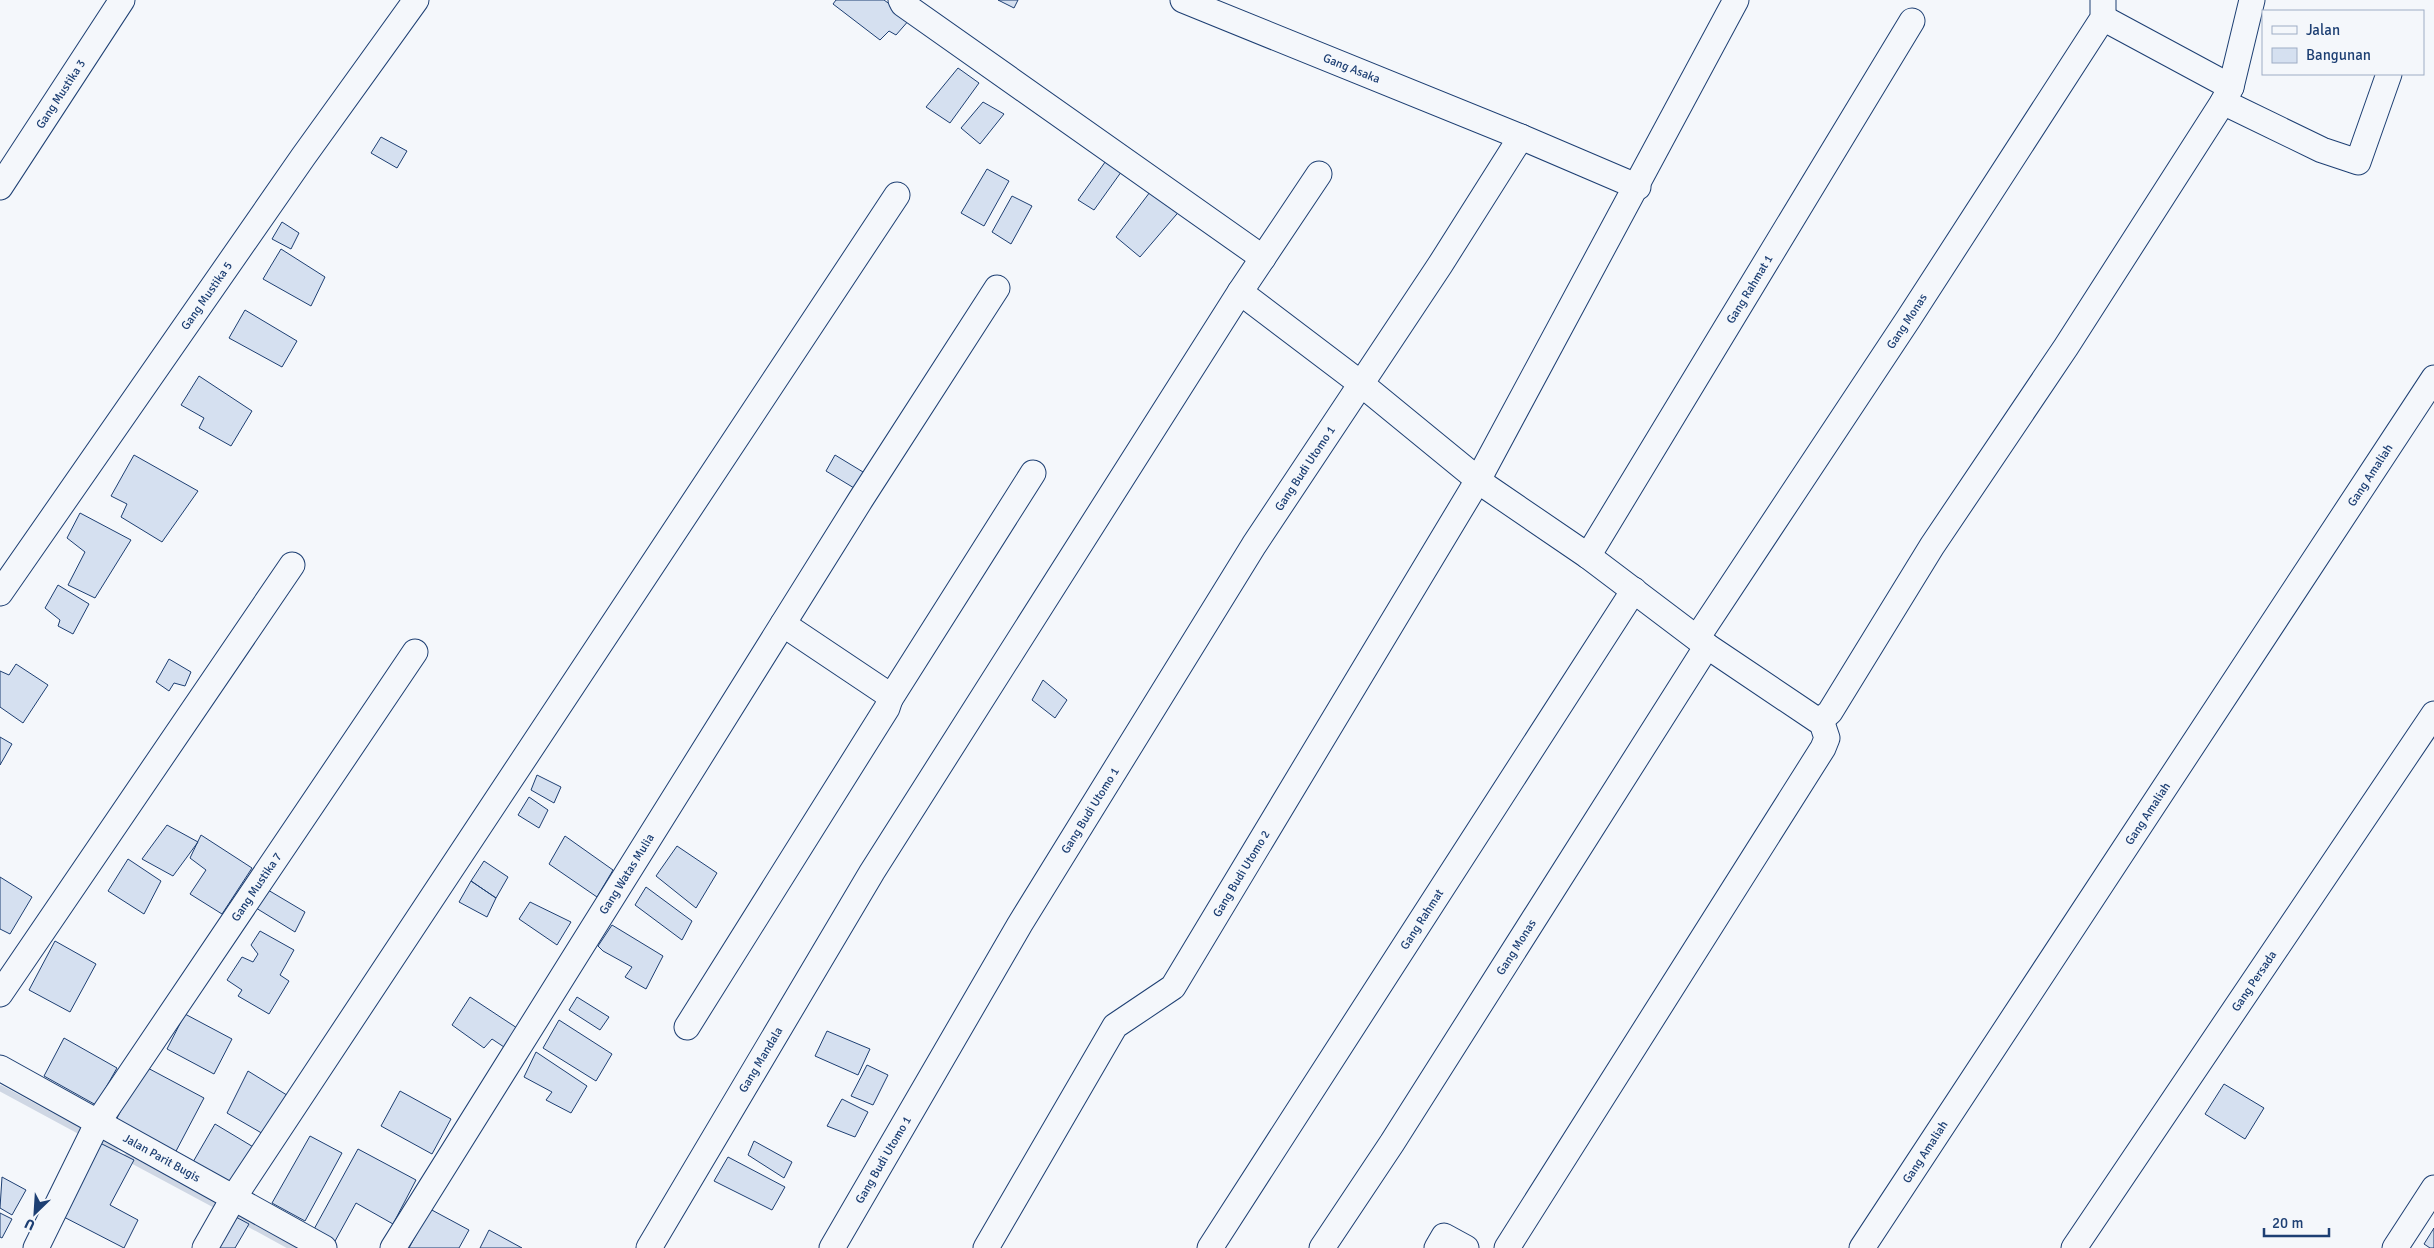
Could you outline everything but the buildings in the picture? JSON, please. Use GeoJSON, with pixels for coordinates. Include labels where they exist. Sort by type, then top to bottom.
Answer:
{"type":"FeatureCollection","features":[{"type":"Feature","properties":{"kind":"street","name":"Gang Mustika 3"},"geometry":{"type":"LineString","coordinates":[[0,187],[122,0]]}},
{"type":"Feature","properties":{"kind":"street","name":"Gang Mustika 5"},"geometry":{"type":"LineString","coordinates":[[0,593],[298,165],[416,0]]}},
{"type":"Feature","properties":{"kind":"street"},"geometry":{"type":"LineString","coordinates":[[901,0],[903,4],[1262,258]]}},
{"type":"Feature","properties":{"kind":"street","name":"Gang Asaka"},"geometry":{"type":"LineString","coordinates":[[1183,0],[1638,187]]}},
{"type":"Feature","properties":{"kind":"street","name":"Gang Budi Utomo 2"},"geometry":{"type":"LineString","coordinates":[[986,1248],[1115,1026],[1173,987],[1478,480],[1638,187],[1736,0]]}},
{"type":"Feature","properties":{"kind":"street"},"geometry":{"type":"LineString","coordinates":[[1240,292],[1360,383],[1478,480],[1588,556],[1702,642],[1768,688],[1817,720],[1825,719],[1932,546],[2066,347],[2227,94],[2252,0]]}},
{"type":"Feature","properties":{"kind":"street"},"geometry":{"type":"LineString","coordinates":[[2103,9],[2227,94],[2322,150],[2358,162],[2389,75]]}},
{"type":"Feature","properties":{"kind":"street","name":"Gang Monas"},"geometry":{"type":"LineString","coordinates":[[1322,1248],[1392,1143],[1702,642],[1910,318],[2103,9]]}},
{"type":"Feature","properties":{"kind":"street","name":"Gang Rahmat 1"},"geometry":{"type":"LineString","coordinates":[[1588,556],[1912,21]]}},
{"type":"Feature","properties":{"kind":"street","name":"Gang Budi Utomo 1"},"geometry":{"type":"LineString","coordinates":[[832,1248],[1020,924],[1254,545],[1440,265],[1520,137]]}},
{"type":"Feature","properties":{"kind":"street","name":"Gang Mandala"},"geometry":{"type":"LineString","coordinates":[[649,1248],[872,872],[1240,292],[1319,174]]}},
{"type":"Feature","properties":{"kind":"street"},"geometry":{"type":"LineString","coordinates":[[209,1241],[234,1198],[898,196]]}},
{"type":"Feature","properties":{"kind":"street","name":"Gang Watas Mulia"},"geometry":{"type":"LineString","coordinates":[[393,1248],[861,499],[997,288]]}},
{"type":"Feature","properties":{"kind":"street","name":"Gang Amaliah"},"geometry":{"type":"LineString","coordinates":[[1862,1248],[2434,378]]}},
{"type":"Feature","properties":{"kind":"street"},"geometry":{"type":"LineString","coordinates":[[687,1027],[888,708],[890,699],[1033,473]]}},
{"type":"Feature","properties":{"kind":"street"},"geometry":{"type":"LineString","coordinates":[[0,994],[292,565]]}},
{"type":"Feature","properties":{"kind":"street","name":"Gang Rahmat"},"geometry":{"type":"LineString","coordinates":[[1210,1248],[1634,590]]}},
{"type":"Feature","properties":{"kind":"street"},"geometry":{"type":"LineString","coordinates":[[783,624],[886,693],[890,699]]}},
{"type":"Feature","properties":{"kind":"street","name":"Gang Mustika 7"},"geometry":{"type":"LineString","coordinates":[[36,1248],[92,1133],[415,652]]}},
{"type":"Feature","properties":{"kind":"street","name":"Gang Persada"},"geometry":{"type":"LineString","coordinates":[[2074,1248],[2434,714]]}},
{"type":"Feature","properties":{"kind":"street"},"geometry":{"type":"LineString","coordinates":[[1507,1248],[1823,748],[1827,738],[1821,720]]}},
{"type":"Feature","properties":{"kind":"street","name":"Jalan Parit Bugis"},"geometry":{"type":"LineString","coordinates":[[0,1068],[92,1133],[234,1198],[324,1248]]}},
{"type":"Feature","properties":{"kind":"street"},"geometry":{"type":"LineString","coordinates":[[2395,1248],[2434,1188]]}},
{"type":"Feature","properties":{"kind":"street"},"geometry":{"type":"LineString","coordinates":[[1440,1242],[1466,1248]]}},
{"type":"Feature","properties":{"kind":"waterway"},"geometry":{"type":"LineString","coordinates":[[0,1088],[87,1135]]}},
{"type":"Feature","properties":{"kind":"waterway"},"geometry":{"type":"LineString","coordinates":[[95,1140],[115,1151]]}},
{"type":"Feature","properties":{"kind":"waterway"},"geometry":{"type":"LineString","coordinates":[[126,1157],[221,1208]]}},
{"type":"Feature","properties":{"kind":"waterway"},"geometry":{"type":"LineString","coordinates":[[229,1213],[293,1248]]}}]}
